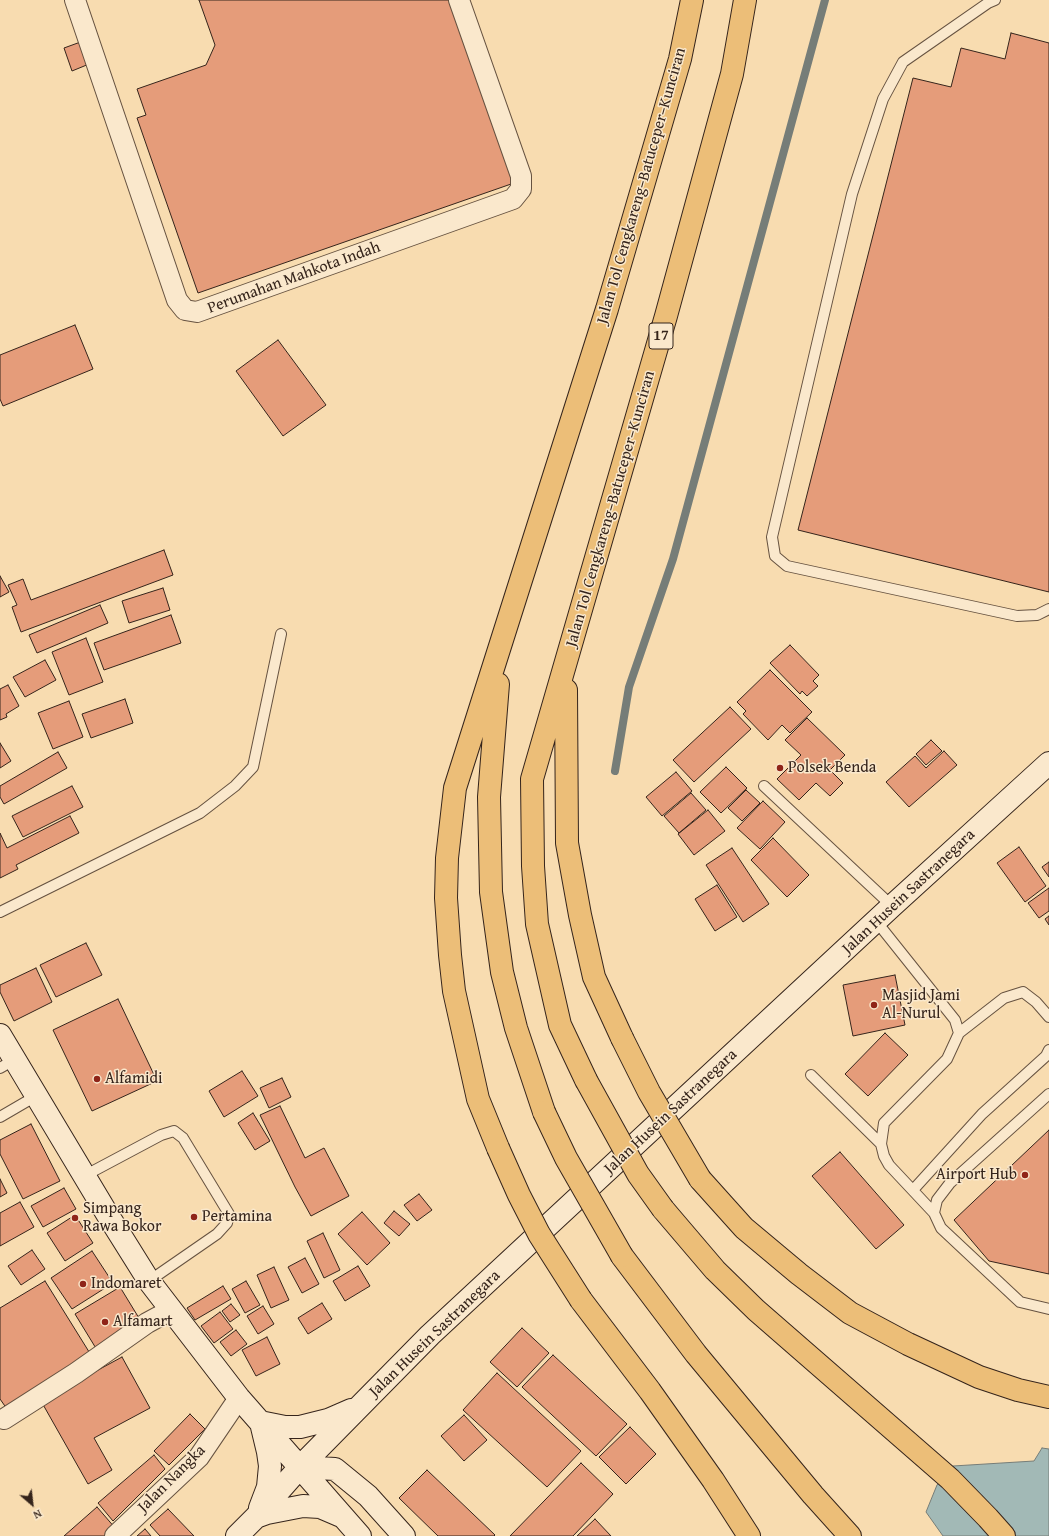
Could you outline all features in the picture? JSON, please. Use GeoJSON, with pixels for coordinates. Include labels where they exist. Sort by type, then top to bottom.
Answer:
{"type":"FeatureCollection","features":[{"type":"Feature","properties":{"kind":"highway","name":"Jalan Tol Cengkareng–Batuceper–Kunciran"},"geometry":{"type":"LineString","coordinates":[[501,645],[607,309],[680,58],[692,0]]}},
{"type":"Feature","properties":{"kind":"highway","name":"Jalan Tol Cengkareng–Batuceper–Kunciran"},"geometry":{"type":"LineString","coordinates":[[745,0],[732,74],[666,316],[532,780],[533,866],[537,924],[560,1025],[586,1080],[638,1174],[663,1209],[714,1270],[792,1342],[950,1479],[1004,1536]]}},
{"type":"Feature","properties":{"kind":"highway"},"geometry":{"type":"LineString","coordinates":[[501,645],[488,797],[491,892],[502,972],[516,1028],[544,1112],[566,1158],[622,1256],[701,1360],[813,1495],[850,1536]]}},
{"type":"Feature","properties":{"kind":"highway"},"geometry":{"type":"LineString","coordinates":[[501,645],[455,788],[447,858],[446,898],[452,977],[465,1046],[478,1099],[519,1195],[540,1234],[581,1300],[650,1391],[704,1467],[749,1536]]}},
{"type":"Feature","properties":{"kind":"highway"},"geometry":{"type":"LineString","coordinates":[[565,668],[567,843],[580,915],[594,977],[649,1092],[700,1179],[744,1228],[799,1274],[850,1313],[914,1347],[979,1377],[1018,1390],[1049,1397]]}},
{"type":"Feature","properties":{"kind":"main road","name":"Jalan Husein Sastranegara"},"geometry":{"type":"LineString","coordinates":[[237,1536],[256,1517],[300,1467],[430,1335],[892,906],[1049,763]]}},
{"type":"Feature","properties":{"kind":"main road"},"geometry":{"type":"LineString","coordinates":[[0,1035],[7,1064],[36,1096],[149,1281],[240,1401],[259,1420],[360,1536]]}},
{"type":"Feature","properties":{"kind":"main road"},"geometry":{"type":"LineString","coordinates":[[259,1420],[278,1426],[300,1427],[328,1420],[362,1404]]}},
{"type":"Feature","properties":{"kind":"main road"},"geometry":{"type":"LineString","coordinates":[[256,1517],[266,1494],[270,1466],[267,1446],[259,1420]]}},
{"type":"Feature","properties":{"kind":"main road"},"geometry":{"type":"LineString","coordinates":[[300,1467],[335,1470],[368,1496],[404,1536]]}},
{"type":"Feature","properties":{"kind":"main road"},"geometry":{"type":"LineString","coordinates":[[256,1517],[267,1513],[303,1506],[320,1507],[343,1516]]}},
{"type":"Feature","properties":{"kind":"street","name":"Perumahan Mahkota Indah"},"geometry":{"type":"LineString","coordinates":[[75,0],[177,300],[185,310],[197,312],[513,200],[522,189],[521,176],[459,0]]}},
{"type":"Feature","properties":{"kind":"street"},"geometry":{"type":"LineString","coordinates":[[4,1419],[76,1373],[147,1323],[170,1310]]}},
{"type":"Feature","properties":{"kind":"street","name":"Jalan Nangka"},"geometry":{"type":"LineString","coordinates":[[115,1536],[199,1457],[240,1401]]}},
{"type":"Feature","properties":{"kind":"lane"},"geometry":{"type":"LineString","coordinates":[[995,0],[988,3],[903,62],[883,99],[852,194],[772,537],[775,556],[787,566],[1017,616],[1037,615],[1049,609]]}},
{"type":"Feature","properties":{"kind":"lane"},"geometry":{"type":"LineString","coordinates":[[0,912],[200,813],[235,786],[253,767],[281,634]]}},
{"type":"Feature","properties":{"kind":"lane"},"geometry":{"type":"LineString","coordinates":[[764,786],[892,906]]}},
{"type":"Feature","properties":{"kind":"lane"},"geometry":{"type":"LineString","coordinates":[[876,922],[955,1020],[959,1033]]}},
{"type":"Feature","properties":{"kind":"lane"},"geometry":{"type":"LineString","coordinates":[[1049,1017],[1036,1002],[1023,992],[1004,998],[959,1033],[947,1059],[884,1123],[881,1144],[888,1165],[934,1213],[941,1228],[1020,1302],[1049,1309]]}},
{"type":"Feature","properties":{"kind":"lane"},"geometry":{"type":"LineString","coordinates":[[913,1190],[982,1114],[1046,1056],[1049,1050]]}},
{"type":"Feature","properties":{"kind":"lane"},"geometry":{"type":"LineString","coordinates":[[811,1075],[881,1144]]}},
{"type":"Feature","properties":{"kind":"lane"},"geometry":{"type":"LineString","coordinates":[[934,1213],[937,1200],[950,1183],[1049,1094]]}},
{"type":"Feature","properties":{"kind":"lane"},"geometry":{"type":"LineString","coordinates":[[0,1117],[36,1096]]}},
{"type":"Feature","properties":{"kind":"lane"},"geometry":{"type":"LineString","coordinates":[[84,1176],[161,1135],[174,1131],[183,1138],[229,1214],[227,1223],[217,1234],[149,1281]]}},
{"type":"Feature","properties":{"kind":"water"},"geometry":{"type":"Polygon","coordinates":[[[1042,1448],[1049,1449],[1049,1536],[943,1536],[926,1512],[937,1485],[953,1466],[1034,1461],[1042,1448]]]}},
{"type":"Feature","properties":{"kind":"building"},"geometry":{"type":"Polygon","coordinates":[[[199,0],[450,0],[514,183],[198,293],[137,118],[146,115],[137,89],[206,65],[215,45],[199,0]]]}},
{"type":"Feature","properties":{"kind":"building"},"geometry":{"type":"Polygon","coordinates":[[[1011,33],[1049,43],[1049,592],[798,530],[913,78],[951,87],[961,48],[1005,59],[1011,33]]]}},
{"type":"Feature","properties":{"kind":"building"},"geometry":{"type":"Polygon","coordinates":[[[86,40],[94,62],[72,71],[64,48],[86,40]]]}},
{"type":"Feature","properties":{"kind":"building"},"geometry":{"type":"Polygon","coordinates":[[[75,325],[93,369],[3,406],[0,399],[0,355],[75,325]]]}},
{"type":"Feature","properties":{"kind":"building"},"geometry":{"type":"Polygon","coordinates":[[[278,340],[326,405],[283,436],[236,371],[278,340]]]}},
{"type":"Feature","properties":{"kind":"building"},"geometry":{"type":"Polygon","coordinates":[[[164,550],[173,575],[21,632],[12,607],[17,605],[8,585],[23,579],[31,600],[164,550]]]}},
{"type":"Feature","properties":{"kind":"building"},"geometry":{"type":"Polygon","coordinates":[[[0,576],[9,592],[0,597],[0,576]]]}},
{"type":"Feature","properties":{"kind":"building"},"geometry":{"type":"Polygon","coordinates":[[[163,588],[170,610],[129,623],[122,601],[163,588]]]}},
{"type":"Feature","properties":{"kind":"building"},"geometry":{"type":"Polygon","coordinates":[[[100,605],[108,623],[37,653],[29,635],[100,605]]]}},
{"type":"Feature","properties":{"kind":"building"},"geometry":{"type":"Polygon","coordinates":[[[171,615],[181,643],[104,670],[94,643],[171,615]]]}},
{"type":"Feature","properties":{"kind":"building"},"geometry":{"type":"Polygon","coordinates":[[[86,638],[103,682],[69,695],[52,652],[86,638]]]}},
{"type":"Feature","properties":{"kind":"building"},"geometry":{"type":"Polygon","coordinates":[[[790,645],[819,675],[813,681],[818,686],[807,696],[802,691],[800,694],[770,663],[790,645]]]}},
{"type":"Feature","properties":{"kind":"building"},"geometry":{"type":"Polygon","coordinates":[[[45,660],[56,680],[25,697],[13,677],[45,660]]]}},
{"type":"Feature","properties":{"kind":"building"},"geometry":{"type":"Polygon","coordinates":[[[770,670],[812,712],[790,733],[782,725],[768,740],[743,714],[746,711],[737,702],[770,670]]]}},
{"type":"Feature","properties":{"kind":"building"},"geometry":{"type":"Polygon","coordinates":[[[8,685],[19,706],[6,714],[7,717],[0,720],[0,689],[8,685]]]}},
{"type":"Feature","properties":{"kind":"building"},"geometry":{"type":"Polygon","coordinates":[[[125,699],[133,723],[91,738],[82,714],[125,699]]]}},
{"type":"Feature","properties":{"kind":"building"},"geometry":{"type":"Polygon","coordinates":[[[69,701],[83,737],[53,749],[38,713],[69,701]]]}},
{"type":"Feature","properties":{"kind":"building"},"geometry":{"type":"Polygon","coordinates":[[[730,707],[751,729],[694,782],[673,760],[730,707]]]}},
{"type":"Feature","properties":{"kind":"building"},"geometry":{"type":"Polygon","coordinates":[[[807,718],[845,755],[830,770],[843,783],[830,796],[816,783],[799,800],[777,779],[801,755],[785,740],[807,718]]]}},
{"type":"Feature","properties":{"kind":"building"},"geometry":{"type":"Polygon","coordinates":[[[931,740],[942,751],[926,765],[916,754],[931,740]]]}},
{"type":"Feature","properties":{"kind":"building"},"geometry":{"type":"Polygon","coordinates":[[[0,743],[11,761],[0,768],[0,743]]]}},
{"type":"Feature","properties":{"kind":"building"},"geometry":{"type":"Polygon","coordinates":[[[944,751],[957,765],[909,807],[886,782],[915,756],[926,768],[944,751]]]}},
{"type":"Feature","properties":{"kind":"building"},"geometry":{"type":"Polygon","coordinates":[[[58,752],[67,768],[4,804],[0,797],[0,786],[58,752]]]}},
{"type":"Feature","properties":{"kind":"building"},"geometry":{"type":"Polygon","coordinates":[[[726,767],[747,788],[721,813],[700,792],[726,767]]]}},
{"type":"Feature","properties":{"kind":"building"},"geometry":{"type":"Polygon","coordinates":[[[676,772],[692,791],[662,816],[646,797],[676,772]]]}},
{"type":"Feature","properties":{"kind":"building"},"geometry":{"type":"Polygon","coordinates":[[[72,786],[83,807],[23,837],[12,816],[72,786]]]}},
{"type":"Feature","properties":{"kind":"building"},"geometry":{"type":"Polygon","coordinates":[[[746,790],[760,803],[742,821],[728,808],[746,790]]]}},
{"type":"Feature","properties":{"kind":"building"},"geometry":{"type":"Polygon","coordinates":[[[691,793],[706,810],[679,833],[664,816],[691,793]]]}},
{"type":"Feature","properties":{"kind":"building"},"geometry":{"type":"Polygon","coordinates":[[[763,801],[785,822],[760,849],[737,828],[763,801]]]}},
{"type":"Feature","properties":{"kind":"building"},"geometry":{"type":"Polygon","coordinates":[[[708,810],[725,831],[694,855],[678,834],[708,810]]]}},
{"type":"Feature","properties":{"kind":"building"},"geometry":{"type":"Polygon","coordinates":[[[70,816],[79,833],[16,865],[18,869],[0,878],[0,833],[7,848],[70,816]]]}},
{"type":"Feature","properties":{"kind":"building"},"geometry":{"type":"Polygon","coordinates":[[[773,838],[809,875],[787,897],[751,860],[773,838]]]}},
{"type":"Feature","properties":{"kind":"building"},"geometry":{"type":"Polygon","coordinates":[[[1019,847],[1046,886],[1025,902],[997,863],[1019,847]]]}},
{"type":"Feature","properties":{"kind":"building"},"geometry":{"type":"Polygon","coordinates":[[[732,848],[769,904],[743,922],[706,865],[732,848]]]}},
{"type":"Feature","properties":{"kind":"building"},"geometry":{"type":"Polygon","coordinates":[[[1049,862],[1049,877],[1042,867],[1049,862]]]}},
{"type":"Feature","properties":{"kind":"building"},"geometry":{"type":"Polygon","coordinates":[[[717,885],[737,917],[715,931],[695,899],[717,885]]]}},
{"type":"Feature","properties":{"kind":"building"},"geometry":{"type":"Polygon","coordinates":[[[1049,888],[1049,911],[1039,918],[1028,903],[1049,888]]]}},
{"type":"Feature","properties":{"kind":"building"},"geometry":{"type":"Polygon","coordinates":[[[1049,916],[1049,925],[1045,919],[1049,916]]]}},
{"type":"Feature","properties":{"kind":"building"},"geometry":{"type":"Polygon","coordinates":[[[86,943],[102,975],[56,997],[40,965],[86,943]]]}},
{"type":"Feature","properties":{"kind":"building"},"geometry":{"type":"Polygon","coordinates":[[[36,968],[52,1002],[14,1021],[0,992],[0,985],[36,968]]]}},
{"type":"Feature","properties":{"kind":"building","name":"Masjid Jami Al-Nurul"},"geometry":{"type":"Polygon","coordinates":[[[895,975],[905,1025],[853,1036],[843,985],[895,975]]]}},
{"type":"Feature","properties":{"kind":"building"},"geometry":{"type":"Polygon","coordinates":[[[118,999],[157,1081],[92,1111],[53,1030],[118,999]]]}},
{"type":"Feature","properties":{"kind":"building"},"geometry":{"type":"Polygon","coordinates":[[[885,1033],[908,1055],[868,1096],[845,1074],[885,1033]]]}},
{"type":"Feature","properties":{"kind":"building"},"geometry":{"type":"Polygon","coordinates":[[[242,1071],[258,1096],[224,1117],[209,1091],[242,1071]]]}},
{"type":"Feature","properties":{"kind":"building"},"geometry":{"type":"Polygon","coordinates":[[[282,1078],[291,1097],[269,1108],[260,1088],[282,1078]]]}},
{"type":"Feature","properties":{"kind":"building"},"geometry":{"type":"Polygon","coordinates":[[[280,1106],[305,1158],[324,1148],[349,1196],[311,1216],[295,1187],[260,1115],[280,1106]]]}},
{"type":"Feature","properties":{"kind":"building"},"geometry":{"type":"Polygon","coordinates":[[[253,1113],[270,1141],[255,1150],[238,1123],[253,1113]]]}},
{"type":"Feature","properties":{"kind":"building"},"geometry":{"type":"Polygon","coordinates":[[[31,1124],[60,1181],[23,1199],[0,1154],[0,1140],[31,1124]]]}},
{"type":"Feature","properties":{"kind":"building","name":"Airport Hub"},"geometry":{"type":"Polygon","coordinates":[[[1049,1130],[1049,1274],[989,1261],[954,1220],[1049,1130]]]}},
{"type":"Feature","properties":{"kind":"building"},"geometry":{"type":"Polygon","coordinates":[[[840,1152],[904,1225],[876,1249],[812,1176],[840,1152]]]}},
{"type":"Feature","properties":{"kind":"building"},"geometry":{"type":"Polygon","coordinates":[[[0,1179],[7,1193],[0,1197],[0,1179]]]}},
{"type":"Feature","properties":{"kind":"building"},"geometry":{"type":"Polygon","coordinates":[[[64,1188],[76,1209],[43,1227],[31,1206],[64,1188]]]}},
{"type":"Feature","properties":{"kind":"building"},"geometry":{"type":"Polygon","coordinates":[[[419,1194],[432,1210],[417,1221],[404,1205],[419,1194]]]}},
{"type":"Feature","properties":{"kind":"building"},"geometry":{"type":"Polygon","coordinates":[[[20,1202],[34,1227],[0,1246],[0,1213],[20,1202]]]}},
{"type":"Feature","properties":{"kind":"building"},"geometry":{"type":"Polygon","coordinates":[[[394,1211],[410,1224],[399,1236],[384,1223],[394,1211]]]}},
{"type":"Feature","properties":{"kind":"building"},"geometry":{"type":"Polygon","coordinates":[[[362,1212],[390,1243],[367,1265],[338,1234],[362,1212]]]}},
{"type":"Feature","properties":{"kind":"building"},"geometry":{"type":"Polygon","coordinates":[[[75,1215],[93,1243],[65,1261],[47,1233],[75,1215]]]}},
{"type":"Feature","properties":{"kind":"building"},"geometry":{"type":"Polygon","coordinates":[[[323,1233],[340,1270],[324,1278],[307,1241],[323,1233]]]}},
{"type":"Feature","properties":{"kind":"building"},"geometry":{"type":"Polygon","coordinates":[[[32,1250],[45,1269],[21,1285],[8,1266],[32,1250]]]}},
{"type":"Feature","properties":{"kind":"building"},"geometry":{"type":"Polygon","coordinates":[[[92,1251],[113,1283],[72,1309],[51,1278],[92,1251]]]}},
{"type":"Feature","properties":{"kind":"building"},"geometry":{"type":"Polygon","coordinates":[[[305,1258],[319,1284],[302,1293],[288,1267],[305,1258]]]}},
{"type":"Feature","properties":{"kind":"building"},"geometry":{"type":"Polygon","coordinates":[[[358,1266],[370,1286],[345,1301],[333,1281],[358,1266]]]}},
{"type":"Feature","properties":{"kind":"building"},"geometry":{"type":"Polygon","coordinates":[[[274,1267],[289,1300],[271,1308],[257,1275],[274,1267]]]}},
{"type":"Feature","properties":{"kind":"building"},"geometry":{"type":"Polygon","coordinates":[[[45,1281],[91,1355],[7,1409],[0,1399],[0,1308],[45,1281]]]}},
{"type":"Feature","properties":{"kind":"building"},"geometry":{"type":"Polygon","coordinates":[[[246,1281],[260,1305],[245,1313],[232,1289],[246,1281]]]}},
{"type":"Feature","properties":{"kind":"building"},"geometry":{"type":"Polygon","coordinates":[[[223,1286],[231,1299],[195,1320],[187,1308],[223,1286]]]}},
{"type":"Feature","properties":{"kind":"building"},"geometry":{"type":"Polygon","coordinates":[[[120,1287],[142,1323],[97,1350],[75,1314],[120,1287]]]}},
{"type":"Feature","properties":{"kind":"building"},"geometry":{"type":"Polygon","coordinates":[[[322,1303],[332,1319],[308,1334],[298,1318],[322,1303]]]}},
{"type":"Feature","properties":{"kind":"building"},"geometry":{"type":"Polygon","coordinates":[[[231,1304],[240,1315],[230,1322],[222,1311],[231,1304]]]}},
{"type":"Feature","properties":{"kind":"building"},"geometry":{"type":"Polygon","coordinates":[[[263,1306],[274,1324],[258,1334],[247,1316],[263,1306]]]}},
{"type":"Feature","properties":{"kind":"building"},"geometry":{"type":"Polygon","coordinates":[[[220,1312],[233,1329],[214,1343],[201,1326],[220,1312]]]}},
{"type":"Feature","properties":{"kind":"building"},"geometry":{"type":"Polygon","coordinates":[[[522,1328],[549,1353],[517,1387],[490,1362],[522,1328]]]}},
{"type":"Feature","properties":{"kind":"building"},"geometry":{"type":"Polygon","coordinates":[[[236,1330],[247,1344],[231,1356],[220,1342],[236,1330]]]}},
{"type":"Feature","properties":{"kind":"building"},"geometry":{"type":"Polygon","coordinates":[[[267,1337],[280,1364],[256,1376],[242,1350],[267,1337]]]}},
{"type":"Feature","properties":{"kind":"building"},"geometry":{"type":"Polygon","coordinates":[[[553,1355],[627,1424],[596,1456],[522,1387],[553,1355]]]}},
{"type":"Feature","properties":{"kind":"building"},"geometry":{"type":"Polygon","coordinates":[[[122,1357],[150,1408],[94,1438],[112,1470],[88,1484],[41,1401],[122,1357]]]}},
{"type":"Feature","properties":{"kind":"building"},"geometry":{"type":"Polygon","coordinates":[[[497,1373],[581,1451],[547,1487],[463,1410],[497,1373]]]}},
{"type":"Feature","properties":{"kind":"building"},"geometry":{"type":"Polygon","coordinates":[[[190,1414],[205,1429],[169,1465],[154,1451],[190,1414]]]}},
{"type":"Feature","properties":{"kind":"building"},"geometry":{"type":"Polygon","coordinates":[[[464,1415],[487,1440],[464,1461],[441,1436],[464,1415]]]}},
{"type":"Feature","properties":{"kind":"building"},"geometry":{"type":"Polygon","coordinates":[[[630,1427],[656,1454],[626,1484],[599,1457],[630,1427]]]}},
{"type":"Feature","properties":{"kind":"building"},"geometry":{"type":"Polygon","coordinates":[[[154,1455],[165,1469],[113,1521],[98,1503],[154,1455]]]}},
{"type":"Feature","properties":{"kind":"building"},"geometry":{"type":"Polygon","coordinates":[[[581,1463],[613,1494],[573,1536],[510,1536],[581,1463]]]}},
{"type":"Feature","properties":{"kind":"building"},"geometry":{"type":"Polygon","coordinates":[[[427,1470],[495,1535],[438,1536],[399,1498],[427,1470]]]}},
{"type":"Feature","properties":{"kind":"building"},"geometry":{"type":"Polygon","coordinates":[[[97,1507],[116,1529],[108,1536],[64,1536],[97,1507]]]}},
{"type":"Feature","properties":{"kind":"building"},"geometry":{"type":"Polygon","coordinates":[[[168,1509],[194,1536],[160,1536],[150,1525],[168,1509]]]}},
{"type":"Feature","properties":{"kind":"building"},"geometry":{"type":"Polygon","coordinates":[[[595,1519],[611,1536],[577,1536],[595,1519]]]}},
{"type":"Feature","properties":{"kind":"building"},"geometry":{"type":"Polygon","coordinates":[[[145,1529],[151,1536],[137,1536],[145,1529]]]}},
{"type":"Feature","properties":{"kind":"waterway"},"geometry":{"type":"LineString","coordinates":[[615,771],[629,687],[673,559],[825,0]]}},
{"type":"Feature","properties":{"kind":"place","name":"Polsek Benda"},"geometry":{"type":"Point","coordinates":[780,768]}},
{"type":"Feature","properties":{"kind":"place","name":"Masjid Jami Al-Nurul"},"geometry":{"type":"Point","coordinates":[874,1005]}},
{"type":"Feature","properties":{"kind":"place","name":"Alfamidi"},"geometry":{"type":"Point","coordinates":[97,1079]}},
{"type":"Feature","properties":{"kind":"place","name":"Airport Hub"},"geometry":{"type":"Point","coordinates":[1025,1175]}},
{"type":"Feature","properties":{"kind":"place","name":"Pertamina"},"geometry":{"type":"Point","coordinates":[194,1217]}},
{"type":"Feature","properties":{"kind":"place","name":"Simpang Rawa Bokor"},"geometry":{"type":"Point","coordinates":[75,1218]}},
{"type":"Feature","properties":{"kind":"place","name":"Indomaret"},"geometry":{"type":"Point","coordinates":[83,1284]}},
{"type":"Feature","properties":{"kind":"place","name":"Alfamart"},"geometry":{"type":"Point","coordinates":[105,1322]}}]}
